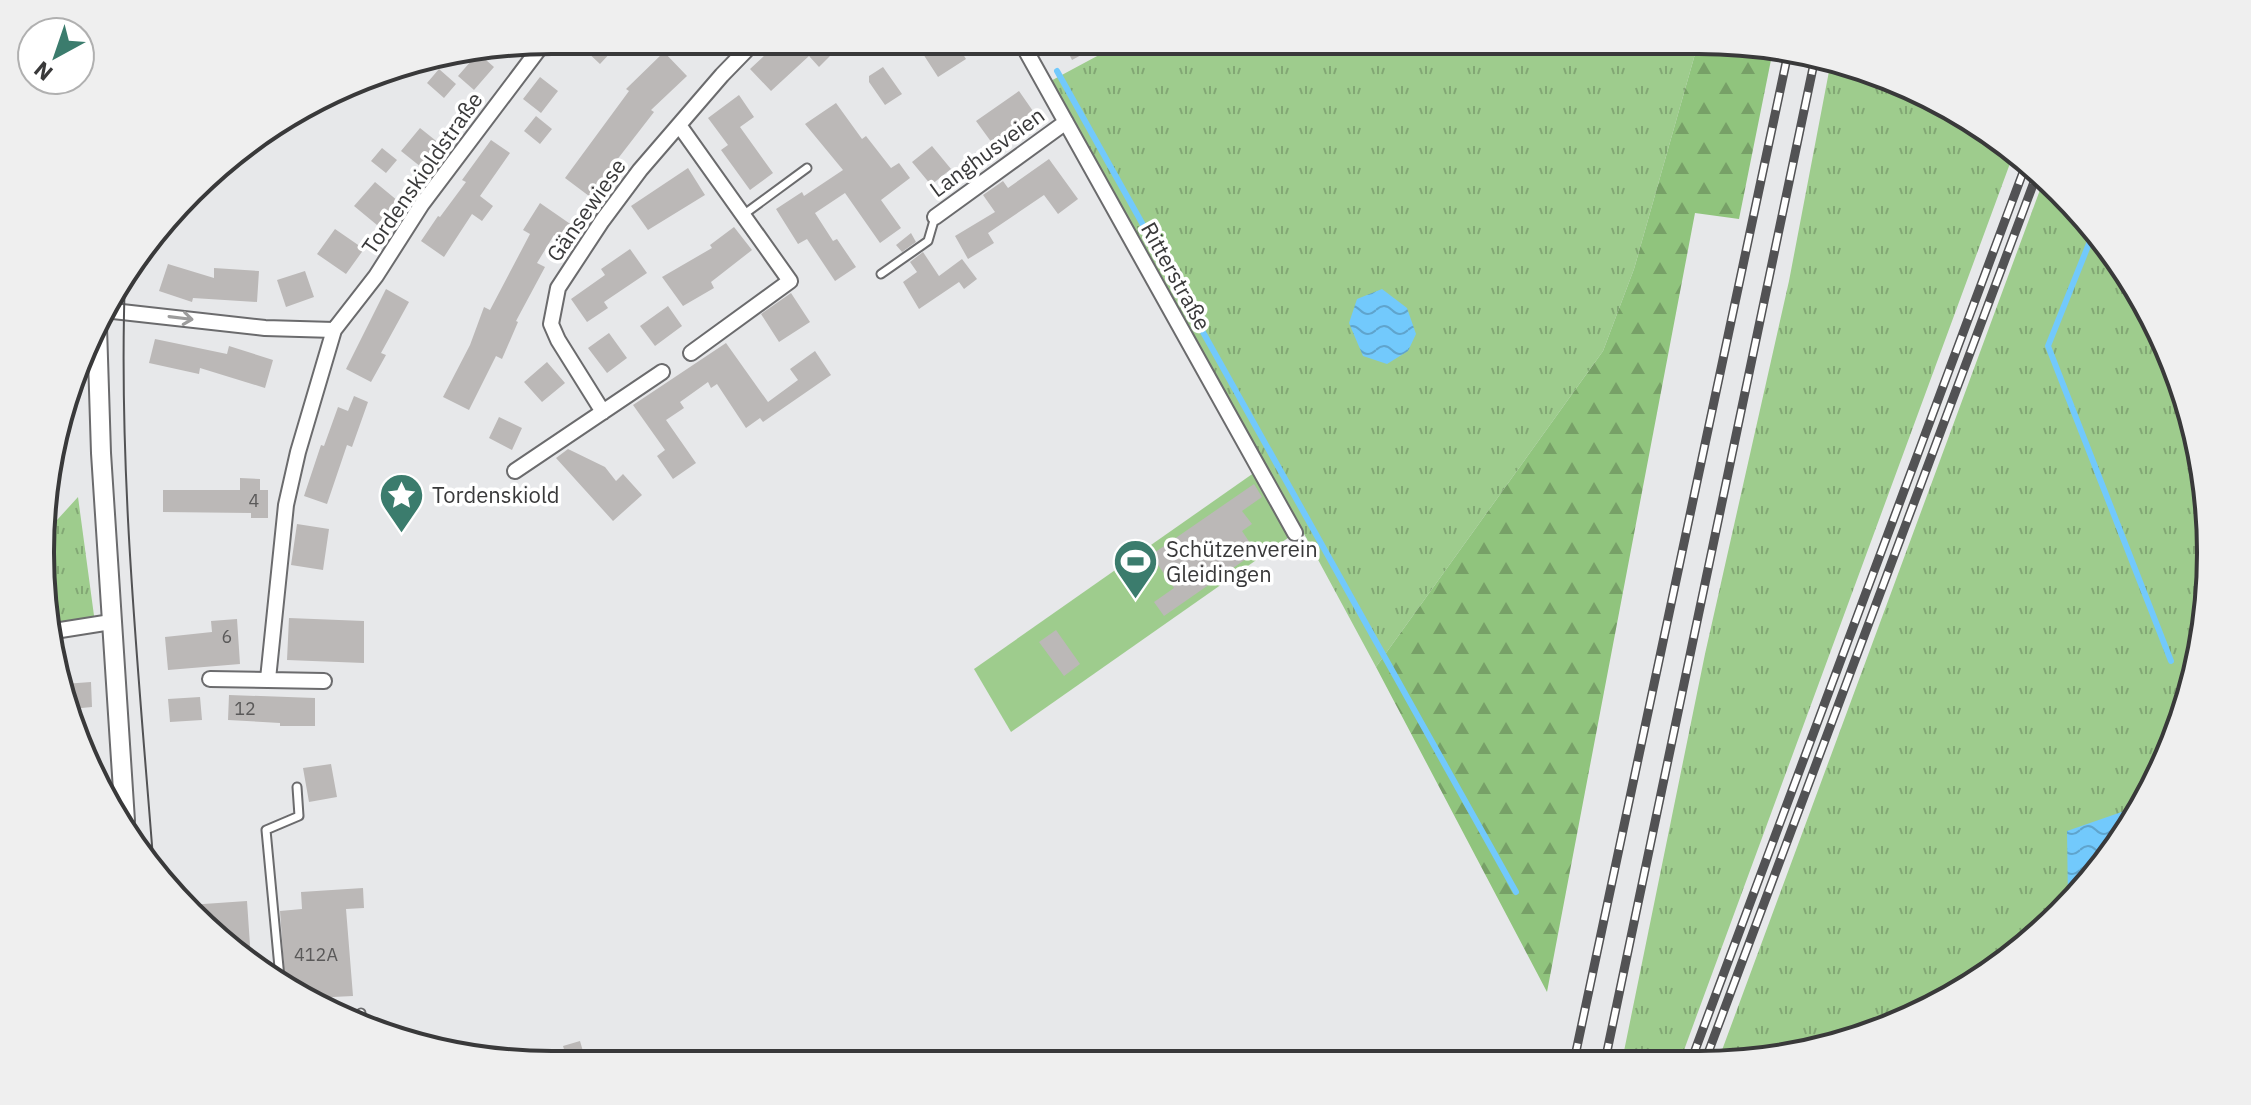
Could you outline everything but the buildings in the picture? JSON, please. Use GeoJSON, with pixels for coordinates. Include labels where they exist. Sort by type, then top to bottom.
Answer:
{"type":"FeatureCollection","features":[{"type":"Feature","properties":{"kind":"street","name":"Gänsewiese"},"geometry":{"type":"LineString","coordinates":[[603,412],[551,324],[558,288],[602,221],[679,125],[743,54]]}},
{"type":"Feature","properties":{"kind":"street","name":"Ritterstraße"},"geometry":{"type":"LineString","coordinates":[[1028,54],[1295,533]]}},
{"type":"Feature","properties":{"kind":"street","name":"Tordenskioldstraße"},"geometry":{"type":"LineString","coordinates":[[268,679],[286,505],[298,452],[334,330],[376,276],[422,204],[535,55]]}},
{"type":"Feature","properties":{"kind":"street","name":"Langhusveien"},"geometry":{"type":"LineString","coordinates":[[935,217],[1066,122]]}},
{"type":"Feature","properties":{"kind":"street"},"geometry":{"type":"LineString","coordinates":[[679,125],[790,281],[691,353]]}},
{"type":"Feature","properties":{"kind":"street"},"geometry":{"type":"LineString","coordinates":[[116,311],[265,328],[334,330]]}},
{"type":"Feature","properties":{"kind":"street"},"geometry":{"type":"LineString","coordinates":[[98,349],[101,453],[124,807]]}},
{"type":"Feature","properties":{"kind":"street"},"geometry":{"type":"LineString","coordinates":[[515,471],[662,372]]}},
{"type":"Feature","properties":{"kind":"street"},"geometry":{"type":"LineString","coordinates":[[60,630],[111,622]]}},
{"type":"Feature","properties":{"kind":"street"},"geometry":{"type":"LineString","coordinates":[[210,679],[324,681]]}},
{"type":"Feature","properties":{"kind":"lane"},"geometry":{"type":"LineString","coordinates":[[743,215],[807,168]]}},
{"type":"Feature","properties":{"kind":"lane"},"geometry":{"type":"LineString","coordinates":[[881,274],[928,241],[935,217]]}},
{"type":"Feature","properties":{"kind":"lane"},"geometry":{"type":"LineString","coordinates":[[279,969],[266,830],[299,816],[297,787]]}},
{"type":"Feature","properties":{"kind":"green space"},"geometry":{"type":"Polygon","coordinates":[[[1101,54],[1695,54],[1634,269],[1603,351],[1376,667],[1302,530],[1295,533],[1045,84],[1101,54]]]}},
{"type":"Feature","properties":{"kind":"green space"},"geometry":{"type":"Polygon","coordinates":[[[1695,54],[1771,59],[1739,219],[1695,213],[1547,992],[1376,667],[1603,351],[1634,269],[1695,54]]]}},
{"type":"Feature","properties":{"kind":"green space"},"geometry":{"type":"Polygon","coordinates":[[[1829,71],[1919,105],[1975,138],[2010,164],[1684,1051],[1624,1051],[1705,654],[1789,281],[1829,71]]]}},
{"type":"Feature","properties":{"kind":"green space"},"geometry":{"type":"Polygon","coordinates":[[[2040,190],[2094,249],[2130,303],[2159,362],[2180,423],[2193,487],[2196,585],[2187,650],[2171,713],[2146,773],[2094,856],[2051,905],[2002,948],[1919,1000],[1859,1025],[1764,1047],[1722,1050],[2040,190]]]}},
{"type":"Feature","properties":{"kind":"green space","name":"Schützenverein Gleidingen"},"geometry":{"type":"Polygon","coordinates":[[[1258,470],[1295,533],[1011,732],[974,669],[1258,470]]]}},
{"type":"Feature","properties":{"kind":"green space"},"geometry":{"type":"Polygon","coordinates":[[[78,497],[95,623],[60,630],[55,585],[55,522],[78,497]]]}},
{"type":"Feature","properties":{"kind":"water"},"geometry":{"type":"Polygon","coordinates":[[[1382,289],[1407,308],[1416,334],[1408,351],[1387,364],[1363,356],[1349,323],[1357,299],[1382,289]]]}},
{"type":"Feature","properties":{"kind":"water"},"geometry":{"type":"Polygon","coordinates":[[[2124,811],[2094,856],[2068,887],[2067,831],[2124,811]]]}},
{"type":"Feature","properties":{"kind":"waterway"},"geometry":{"type":"LineString","coordinates":[[1057,71],[1516,892]]}},
{"type":"Feature","properties":{"kind":"waterway"},"geometry":{"type":"LineString","coordinates":[[2089,243],[2048,346],[2171,661]]}},
{"type":"Feature","properties":{"kind":"tram line"},"geometry":{"type":"LineString","coordinates":[[125,297],[127,495],[152,849]]}},
{"type":"Feature","properties":{"kind":"railway"},"geometry":{"type":"LineString","coordinates":[[1576,1051],[1786,62]]}},
{"type":"Feature","properties":{"kind":"railway"},"geometry":{"type":"LineString","coordinates":[[1607,1051],[1813,68]]}},
{"type":"Feature","properties":{"kind":"railway"},"geometry":{"type":"LineString","coordinates":[[1695,1051],[2022,174]]}},
{"type":"Feature","properties":{"kind":"railway"},"geometry":{"type":"LineString","coordinates":[[1709,1051],[2033,184]]}},
{"type":"Feature","properties":{"kind":"place","name":"Tordenskiold"},"geometry":{"type":"Point","coordinates":[401,534]}},
{"type":"Feature","properties":{"kind":"place","name":"Schützenverein Gleidingen"},"geometry":{"type":"Point","coordinates":[1135,601]}}]}
